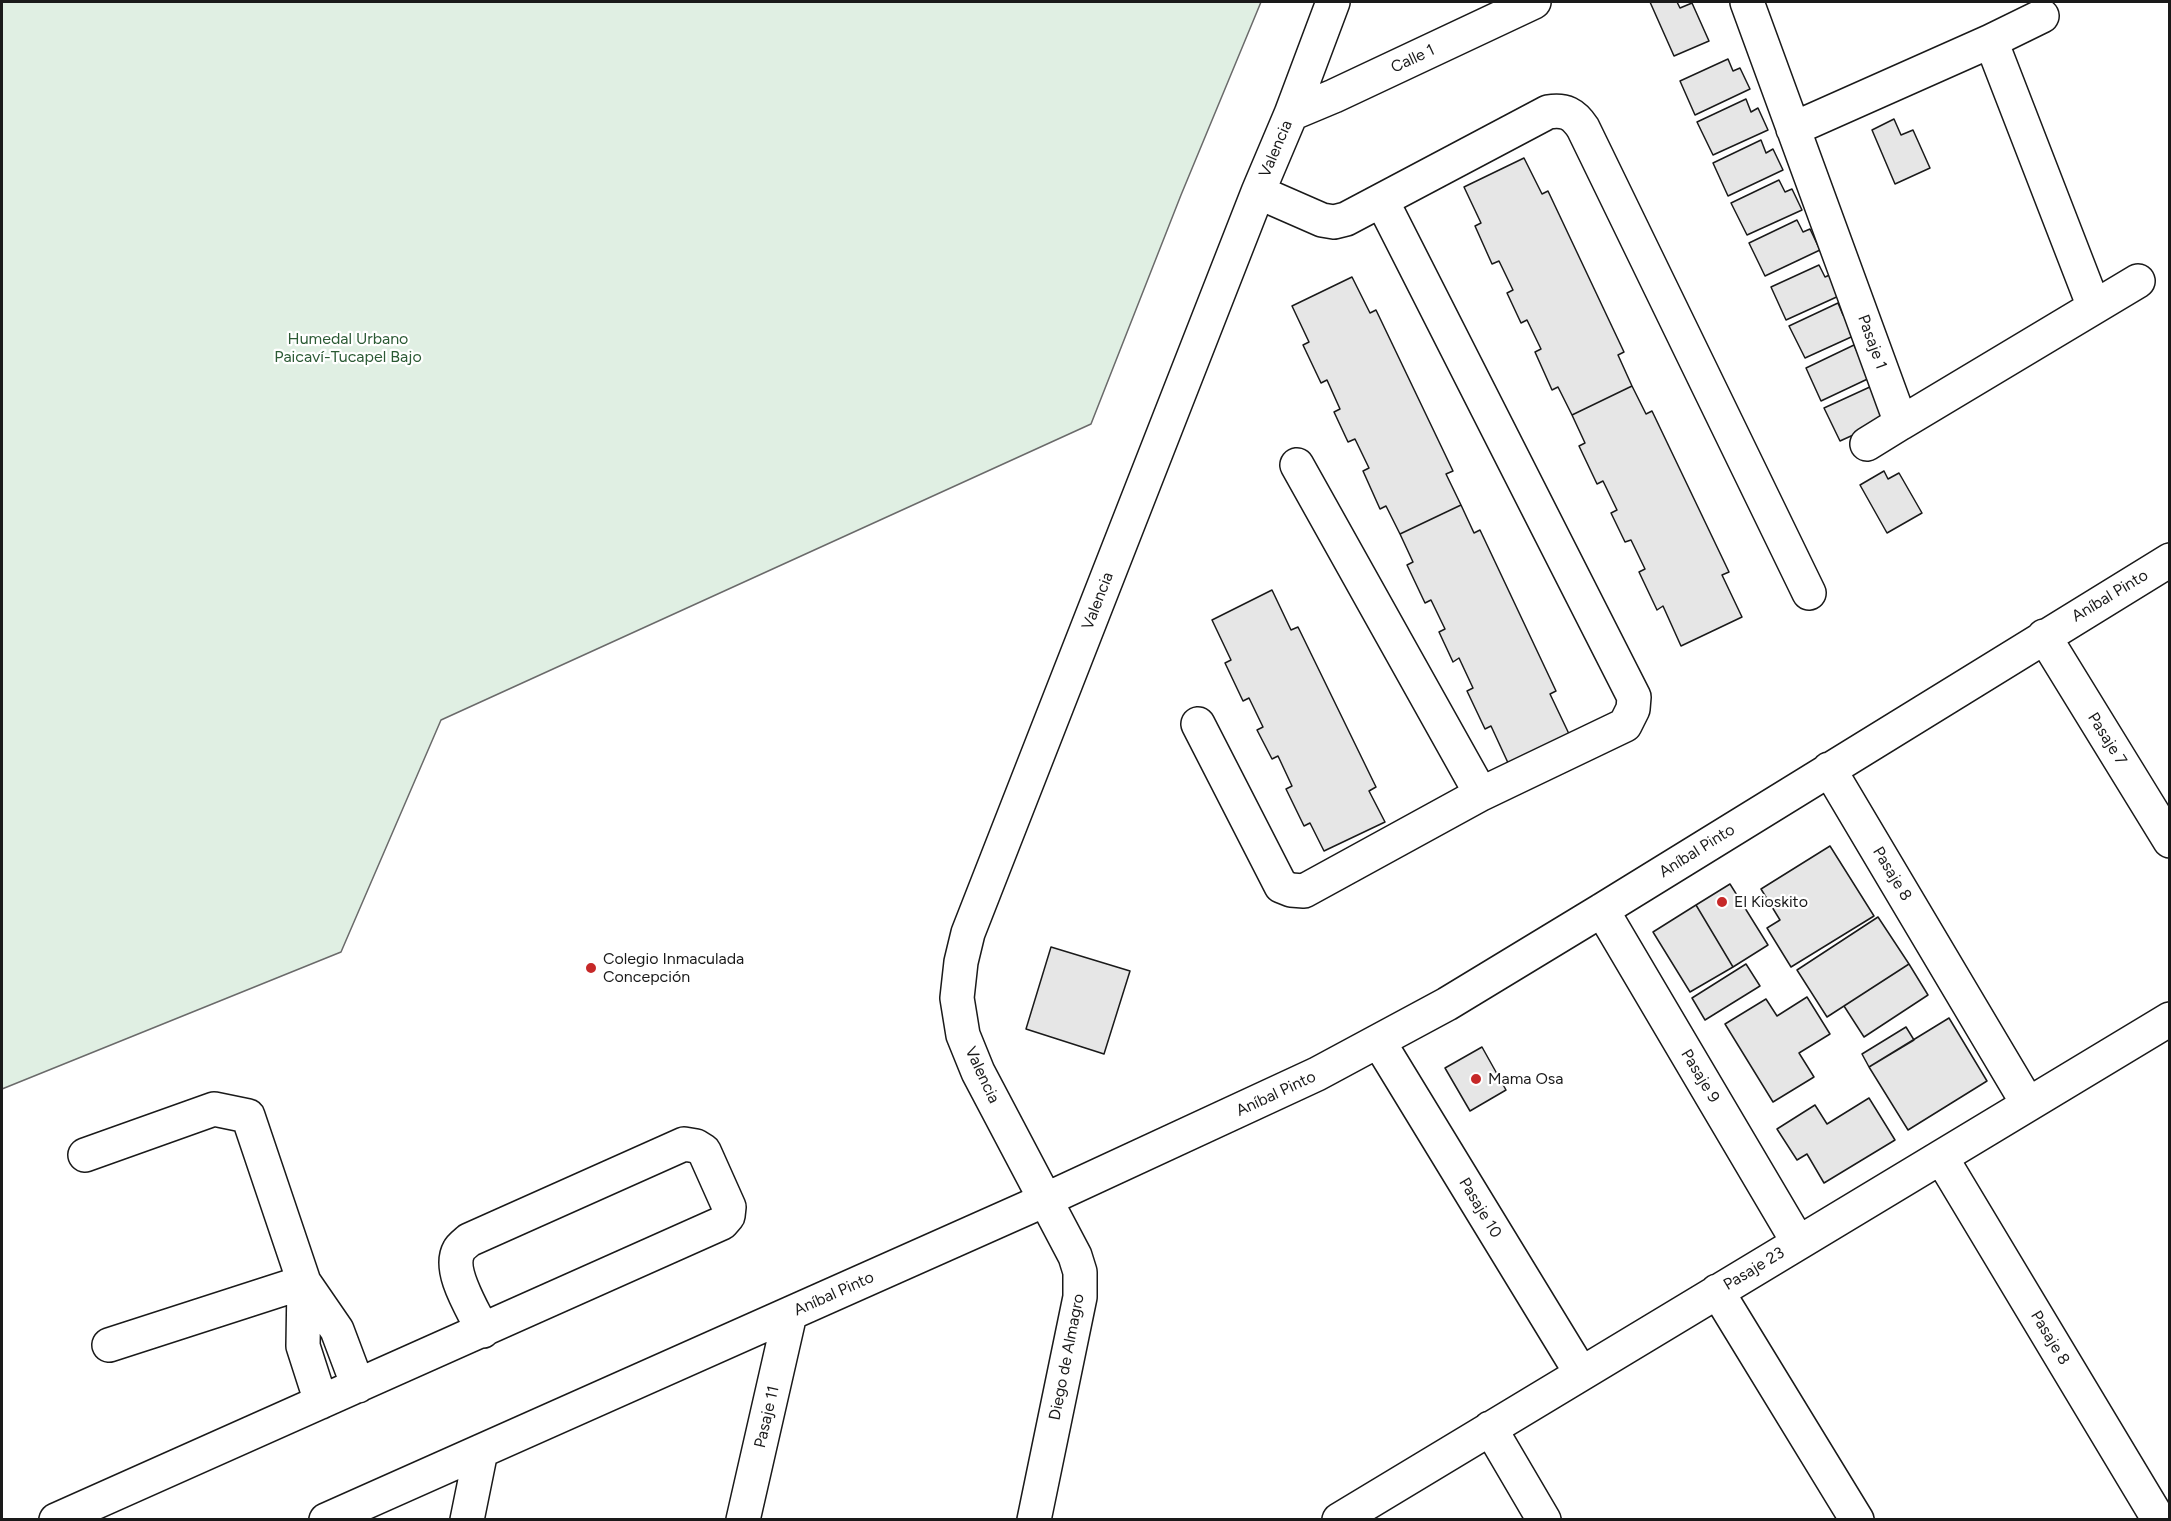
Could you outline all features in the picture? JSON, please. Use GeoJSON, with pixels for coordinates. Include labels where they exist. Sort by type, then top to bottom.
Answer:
{"type":"FeatureCollection","features":[{"type":"Feature","properties":{"kind":"street","name":"Valencia"},"geometry":{"type":"LineString","coordinates":[[1045,1200],[978,1072],[963,1035],[957,998],[961,962],[973,922],[1333,2]]}},
{"type":"Feature","properties":{"kind":"street","name":"Calle 1"},"geometry":{"type":"LineString","coordinates":[[1291,114],[1534,2]]}},
{"type":"Feature","properties":{"kind":"street","name":"Pasaje 1"},"geometry":{"type":"LineString","coordinates":[[1747,2],[1901,423]]}},
{"type":"Feature","properties":{"kind":"street"},"geometry":{"type":"LineString","coordinates":[[1793,129],[2042,16]]}},
{"type":"Feature","properties":{"kind":"street"},"geometry":{"type":"LineString","coordinates":[[1991,41],[2094,307]]}},
{"type":"Feature","properties":{"kind":"street"},"geometry":{"type":"LineString","coordinates":[[1258,192],[1322,220],[1334,222],[1346,219],[1548,112],[1559,110],[1569,113],[1577,119],[1809,592]]}},
{"type":"Feature","properties":{"kind":"street"},"geometry":{"type":"LineString","coordinates":[[1198,724],[1281,886],[1304,891],[1481,794],[1625,725],[1633,709],[1634,697],[1382,201]]}},
{"type":"Feature","properties":{"kind":"street"},"geometry":{"type":"LineString","coordinates":[[1867,444],[2138,281]]}},
{"type":"Feature","properties":{"kind":"street"},"geometry":{"type":"LineString","coordinates":[[1297,465],[1481,794]]}},
{"type":"Feature","properties":{"kind":"street","name":"Aníbal Pinto"},"geometry":{"type":"LineString","coordinates":[[326,1520],[1045,1200],[1266,1099],[1379,1042],[1602,910],[2169,560]]}},
{"type":"Feature","properties":{"kind":"street","name":"Pasaje 7"},"geometry":{"type":"LineString","coordinates":[[2044,636],[2169,841]]}},
{"type":"Feature","properties":{"kind":"street","name":"Pasaje 8"},"geometry":{"type":"LineString","coordinates":[[1829,769],[2028,1104]]}},
{"type":"Feature","properties":{"kind":"street","name":"Pasaje 9"},"geometry":{"type":"LineString","coordinates":[[1602,910],[1798,1242]]}},
{"type":"Feature","properties":{"kind":"street","name":"Pasaje 23"},"geometry":{"type":"LineString","coordinates":[[1339,1520],[2028,1104],[2168,1023]]}},
{"type":"Feature","properties":{"kind":"street","name":"Pasaje 10"},"geometry":{"type":"LineString","coordinates":[[1379,1042],[1581,1373]]}},
{"type":"Feature","properties":{"kind":"street"},"geometry":{"type":"LineString","coordinates":[[85,1155],[214,1109],[248,1116],[304,1282],[337,1330],[358,1386]]}},
{"type":"Feature","properties":{"kind":"street"},"geometry":{"type":"LineString","coordinates":[[56,1520],[358,1386],[722,1223],[728,1215],[729,1206],[704,1151],[696,1146],[684,1144],[469,1240],[459,1249],[455,1263],[456,1275],[483,1330]]}},
{"type":"Feature","properties":{"kind":"street","name":"Pasaje 8"},"geometry":{"type":"LineString","coordinates":[[1941,1157],[2159,1520]]}},
{"type":"Feature","properties":{"kind":"street","name":"Diego de Almagro"},"geometry":{"type":"LineString","coordinates":[[1034,1520],[1081,1284],[1074,1256],[1045,1200]]}},
{"type":"Feature","properties":{"kind":"street"},"geometry":{"type":"LineString","coordinates":[[109,1345],[304,1282]]}},
{"type":"Feature","properties":{"kind":"street"},"geometry":{"type":"LineString","coordinates":[[304,1282],[303,1346],[321,1402]]}},
{"type":"Feature","properties":{"kind":"street"},"geometry":{"type":"LineString","coordinates":[[1717,1291],[1857,1520]]}},
{"type":"Feature","properties":{"kind":"street","name":"Pasaje 11"},"geometry":{"type":"LineString","coordinates":[[743,1520],[790,1314]]}},
{"type":"Feature","properties":{"kind":"street"},"geometry":{"type":"LineString","coordinates":[[1490,1428],[1544,1520]]}},
{"type":"Feature","properties":{"kind":"street"},"geometry":{"type":"LineString","coordinates":[[467,1520],[481,1451]]}},
{"type":"Feature","properties":{"kind":"green space","name":"Humedal Urbano Paicaví-Tucapel Bajo"},"geometry":{"type":"Polygon","coordinates":[[[2,2],[1261,2],[1181,195],[1091,424],[441,720],[341,952],[2,1089],[2,2]]]}},
{"type":"Feature","properties":{"kind":"building"},"geometry":{"type":"Polygon","coordinates":[[[1650,2],[1677,2],[1680,8],[1692,3],[1709,41],[1674,56],[1650,2]]]}},
{"type":"Feature","properties":{"kind":"building"},"geometry":{"type":"Polygon","coordinates":[[[1728,59],[1733,71],[1740,68],[1750,89],[1695,115],[1680,81],[1728,59]]]}},
{"type":"Feature","properties":{"kind":"building"},"geometry":{"type":"Polygon","coordinates":[[[1746,99],[1751,112],[1758,108],[1768,130],[1713,155],[1697,122],[1746,99]]]}},
{"type":"Feature","properties":{"kind":"building"},"geometry":{"type":"Polygon","coordinates":[[[1894,119],[1901,135],[1913,130],[1930,168],[1895,184],[1872,130],[1894,119]]]}},
{"type":"Feature","properties":{"kind":"building"},"geometry":{"type":"Polygon","coordinates":[[[1761,140],[1766,153],[1773,149],[1783,170],[1728,196],[1713,163],[1761,140]]]}},
{"type":"Feature","properties":{"kind":"building"},"geometry":{"type":"Polygon","coordinates":[[[1524,158],[1542,194],[1548,191],[1624,352],[1618,355],[1632,386],[1572,415],[1558,387],[1552,390],[1535,352],[1541,349],[1527,320],[1521,323],[1507,293],[1513,290],[1499,261],[1492,264],[1475,226],[1481,223],[1464,187],[1524,158]]]}},
{"type":"Feature","properties":{"kind":"building"},"geometry":{"type":"Polygon","coordinates":[[[1779,180],[1785,192],[1792,189],[1802,210],[1747,235],[1731,203],[1779,180]]]}},
{"type":"Feature","properties":{"kind":"building"},"geometry":{"type":"Polygon","coordinates":[[[1797,220],[1803,232],[1810,229],[1820,250],[1765,276],[1749,243],[1797,220]]]}},
{"type":"Feature","properties":{"kind":"building"},"geometry":{"type":"Polygon","coordinates":[[[1819,265],[1825,277],[1832,274],[1841,295],[1786,320],[1771,287],[1819,265]]]}},
{"type":"Feature","properties":{"kind":"building"},"geometry":{"type":"Polygon","coordinates":[[[1352,277],[1370,313],[1376,310],[1453,471],[1446,474],[1461,505],[1400,534],[1386,506],[1380,509],[1363,471],[1369,468],[1355,439],[1348,442],[1334,412],[1340,409],[1327,380],[1321,383],[1303,345],[1309,342],[1292,306],[1352,277]]]}},
{"type":"Feature","properties":{"kind":"building"},"geometry":{"type":"Polygon","coordinates":[[[1838,303],[1843,315],[1850,312],[1860,333],[1805,358],[1789,326],[1838,303]]]}},
{"type":"Feature","properties":{"kind":"building"},"geometry":{"type":"Polygon","coordinates":[[[1854,345],[1860,358],[1876,375],[1821,401],[1806,368],[1854,345]]]}},
{"type":"Feature","properties":{"kind":"building"},"geometry":{"type":"Polygon","coordinates":[[[1632,386],[1646,414],[1652,411],[1729,572],[1722,575],[1742,617],[1681,646],[1663,606],[1657,610],[1639,572],[1645,569],[1631,540],[1625,542],[1611,513],[1617,510],[1603,481],[1597,484],[1579,446],[1585,443],[1572,415],[1632,386]]]}},
{"type":"Feature","properties":{"kind":"building"},"geometry":{"type":"Polygon","coordinates":[[[1872,386],[1895,416],[1840,441],[1824,408],[1872,386]]]}},
{"type":"Feature","properties":{"kind":"building"},"geometry":{"type":"Polygon","coordinates":[[[1884,471],[1888,479],[1899,473],[1922,513],[1887,533],[1860,485],[1884,471]]]}},
{"type":"Feature","properties":{"kind":"building"},"geometry":{"type":"Polygon","coordinates":[[[1461,505],[1474,533],[1480,530],[1556,691],[1550,694],[1570,736],[1509,765],[1491,726],[1485,729],[1467,691],[1473,688],[1459,658],[1453,662],[1439,632],[1445,629],[1431,600],[1425,603],[1407,565],[1413,562],[1400,534],[1461,505]]]}},
{"type":"Feature","properties":{"kind":"building"},"geometry":{"type":"Polygon","coordinates":[[[1272,590],[1291,630],[1298,627],[1376,787],[1369,791],[1385,822],[1324,851],[1310,823],[1304,826],[1286,789],[1292,786],[1278,756],[1272,759],[1257,730],[1263,727],[1249,698],[1243,701],[1225,663],[1231,660],[1212,620],[1272,590]]]}},
{"type":"Feature","properties":{"kind":"building"},"geometry":{"type":"Polygon","coordinates":[[[1830,846],[1874,916],[1791,967],[1767,928],[1780,920],[1761,889],[1830,846]]]}},
{"type":"Feature","properties":{"kind":"building"},"geometry":{"type":"Polygon","coordinates":[[[1730,884],[1768,945],[1733,967],[1696,905],[1730,884]]]}},
{"type":"Feature","properties":{"kind":"building"},"geometry":{"type":"Polygon","coordinates":[[[1696,905],[1733,967],[1690,992],[1653,932],[1696,905]]]}},
{"type":"Feature","properties":{"kind":"building"},"geometry":{"type":"Polygon","coordinates":[[[1878,917],[1909,964],[1827,1017],[1797,970],[1878,917]]]}},
{"type":"Feature","properties":{"kind":"building"},"geometry":{"type":"Polygon","coordinates":[[[1051,947],[1130,971],[1104,1054],[1026,1029],[1051,947]]]}},
{"type":"Feature","properties":{"kind":"building"},"geometry":{"type":"Polygon","coordinates":[[[1746,964],[1760,986],[1705,1020],[1692,998],[1746,964]]]}},
{"type":"Feature","properties":{"kind":"building"},"geometry":{"type":"Polygon","coordinates":[[[1909,964],[1928,995],[1864,1037],[1844,1006],[1909,964]]]}},
{"type":"Feature","properties":{"kind":"building"},"geometry":{"type":"Polygon","coordinates":[[[1807,997],[1830,1034],[1799,1053],[1814,1077],[1773,1102],[1725,1024],[1766,999],[1777,1016],[1807,997]]]}},
{"type":"Feature","properties":{"kind":"building"},"geometry":{"type":"Polygon","coordinates":[[[1949,1018],[1987,1081],[1908,1130],[1869,1067],[1949,1018]]]}},
{"type":"Feature","properties":{"kind":"building"},"geometry":{"type":"Polygon","coordinates":[[[1906,1027],[1914,1040],[1869,1067],[1862,1054],[1906,1027]]]}},
{"type":"Feature","properties":{"kind":"building","name":"Mama Osa"},"geometry":{"type":"Polygon","coordinates":[[[1482,1047],[1506,1090],[1470,1111],[1445,1068],[1482,1047]]]}},
{"type":"Feature","properties":{"kind":"building"},"geometry":{"type":"Polygon","coordinates":[[[1869,1098],[1895,1140],[1824,1183],[1807,1154],[1797,1160],[1777,1129],[1815,1105],[1827,1124],[1869,1098]]]}},
{"type":"Feature","properties":{"kind":"place","name":"El Kioskito"},"geometry":{"type":"Point","coordinates":[1722,902]}},
{"type":"Feature","properties":{"kind":"place","name":"Colegio Inmaculada Concepción"},"geometry":{"type":"Point","coordinates":[591,968]}},
{"type":"Feature","properties":{"kind":"place","name":"Mama Osa"},"geometry":{"type":"Point","coordinates":[1476,1079]}}]}
